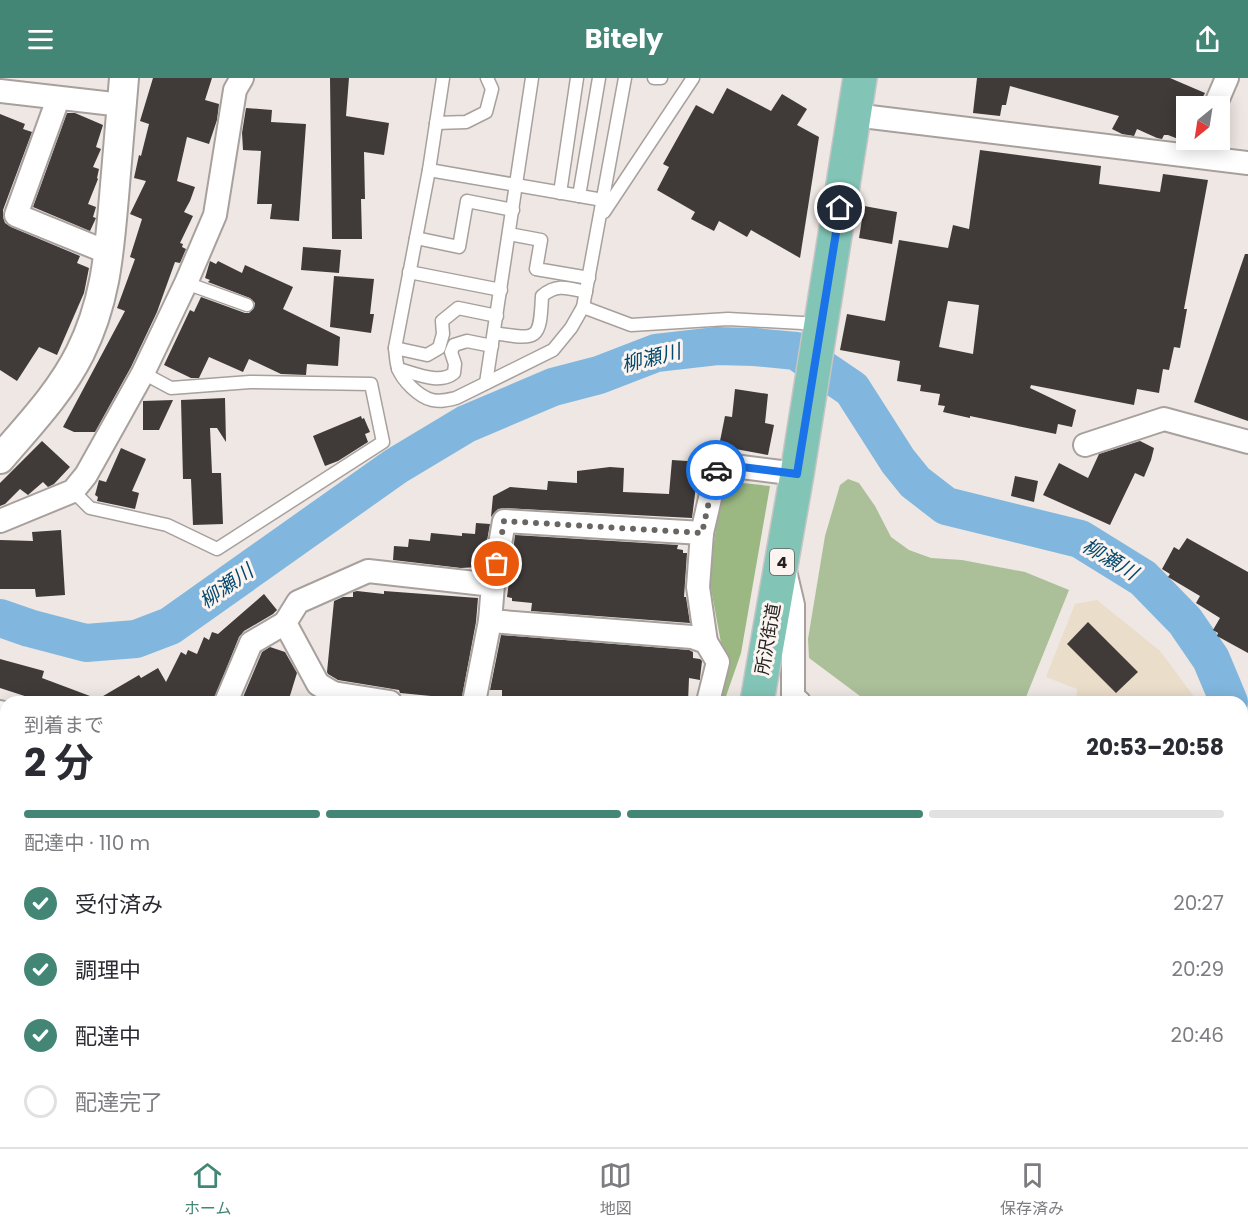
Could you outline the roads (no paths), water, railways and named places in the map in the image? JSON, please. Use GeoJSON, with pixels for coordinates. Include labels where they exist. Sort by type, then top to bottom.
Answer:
{"type":"FeatureCollection","features":[{"type":"Feature","properties":{"kind":"main road","name":"所沢街道"},"geometry":{"type":"LineString","coordinates":[[758,696],[821,332],[860,78]]}},
{"type":"Feature","properties":{"kind":"street"},"geometry":{"type":"LineString","coordinates":[[0,521],[73,491],[86,475],[143,373],[186,283],[215,215],[235,90],[242,78]]}},
{"type":"Feature","properties":{"kind":"street"},"geometry":{"type":"LineString","coordinates":[[1219,96],[1227,78]]}},
{"type":"Feature","properties":{"kind":"street"},"geometry":{"type":"LineString","coordinates":[[0,92],[58,99],[123,92],[109,253],[104,288],[94,321],[80,353],[62,384],[0,459]]}},
{"type":"Feature","properties":{"kind":"street"},"geometry":{"type":"LineString","coordinates":[[58,99],[16,215],[109,253]]}},
{"type":"Feature","properties":{"kind":"street"},"geometry":{"type":"LineString","coordinates":[[854,115],[1176,146]]}},
{"type":"Feature","properties":{"kind":"street"},"geometry":{"type":"LineString","coordinates":[[1205,150],[1248,163]]}},
{"type":"Feature","properties":{"kind":"street"},"geometry":{"type":"LineString","coordinates":[[1085,445],[1164,419],[1248,442]]}},
{"type":"Feature","properties":{"kind":"street"},"geometry":{"type":"LineString","coordinates":[[710,696],[718,662],[706,642],[698,587],[702,533],[718,464],[797,474]]}},
{"type":"Feature","properties":{"kind":"street"},"geometry":{"type":"LineString","coordinates":[[475,696],[490,621],[493,585],[504,521],[702,533]]}},
{"type":"Feature","properties":{"kind":"street"},"geometry":{"type":"LineString","coordinates":[[782,561],[793,604],[793,696]]}},
{"type":"Feature","properties":{"kind":"street"},"geometry":{"type":"LineString","coordinates":[[229,696],[251,643],[285,622],[298,602],[368,571],[493,585]]}},
{"type":"Feature","properties":{"kind":"street"},"geometry":{"type":"LineString","coordinates":[[490,621],[692,637],[706,642]]}},
{"type":"Feature","properties":{"kind":"street"},"geometry":{"type":"LineString","coordinates":[[285,622],[318,684],[331,696]]}},
{"type":"Feature","properties":{"kind":"lane"},"geometry":{"type":"LineString","coordinates":[[443,78],[429,170],[395,348],[399,369],[407,382],[418,393],[431,400],[445,401],[456,398],[553,350],[571,328],[583,307],[625,78]]}},
{"type":"Feature","properties":{"kind":"lane"},"geometry":{"type":"LineString","coordinates":[[436,123],[466,122],[486,112],[492,89],[487,78]]}},
{"type":"Feature","properties":{"kind":"lane"},"geometry":{"type":"LineString","coordinates":[[486,383],[532,78]]}},
{"type":"Feature","properties":{"kind":"lane"},"geometry":{"type":"LineString","coordinates":[[560,193],[577,78]]}},
{"type":"Feature","properties":{"kind":"lane"},"geometry":{"type":"LineString","coordinates":[[579,196],[599,78]]}},
{"type":"Feature","properties":{"kind":"lane"},"geometry":{"type":"LineString","coordinates":[[654,78],[661,78]]}},
{"type":"Feature","properties":{"kind":"lane"},"geometry":{"type":"LineString","coordinates":[[600,218],[693,78]]}},
{"type":"Feature","properties":{"kind":"lane"},"geometry":{"type":"LineString","coordinates":[[429,170],[603,200]]}},
{"type":"Feature","properties":{"kind":"lane"},"geometry":{"type":"LineString","coordinates":[[416,238],[459,247],[467,201],[513,210]]}},
{"type":"Feature","properties":{"kind":"lane"},"geometry":{"type":"LineString","coordinates":[[509,234],[541,240],[536,268],[589,278]]}},
{"type":"Feature","properties":{"kind":"lane"},"geometry":{"type":"LineString","coordinates":[[409,272],[501,290]]}},
{"type":"Feature","properties":{"kind":"lane"},"geometry":{"type":"LineString","coordinates":[[186,283],[247,305]]}},
{"type":"Feature","properties":{"kind":"lane"},"geometry":{"type":"LineString","coordinates":[[399,369],[437,379],[449,377],[454,373],[455,364],[451,351],[454,345],[467,340],[532,336],[541,326],[542,296],[551,288],[586,292]]}},
{"type":"Feature","properties":{"kind":"lane"},"geometry":{"type":"LineString","coordinates":[[583,307],[631,325],[728,319],[821,332]]}},
{"type":"Feature","properties":{"kind":"lane"},"geometry":{"type":"LineString","coordinates":[[395,348],[426,355],[439,348],[443,334],[441,321],[458,308],[497,316]]}},
{"type":"Feature","properties":{"kind":"lane"},"geometry":{"type":"LineString","coordinates":[[73,491],[90,508],[167,525],[217,549],[383,442],[370,384],[250,382],[171,388],[143,373]]}},
{"type":"Feature","properties":{"kind":"waterway","name":"柳瀬川"},"geometry":{"type":"LineString","coordinates":[[0,618],[86,643],[136,639],[170,626],[396,466],[466,424],[553,387],[599,375],[656,353],[717,346],[754,347],[796,351],[852,389],[898,461],[915,482],[946,506],[1080,539],[1143,578],[1185,621],[1211,659],[1226,696]]}}]}
